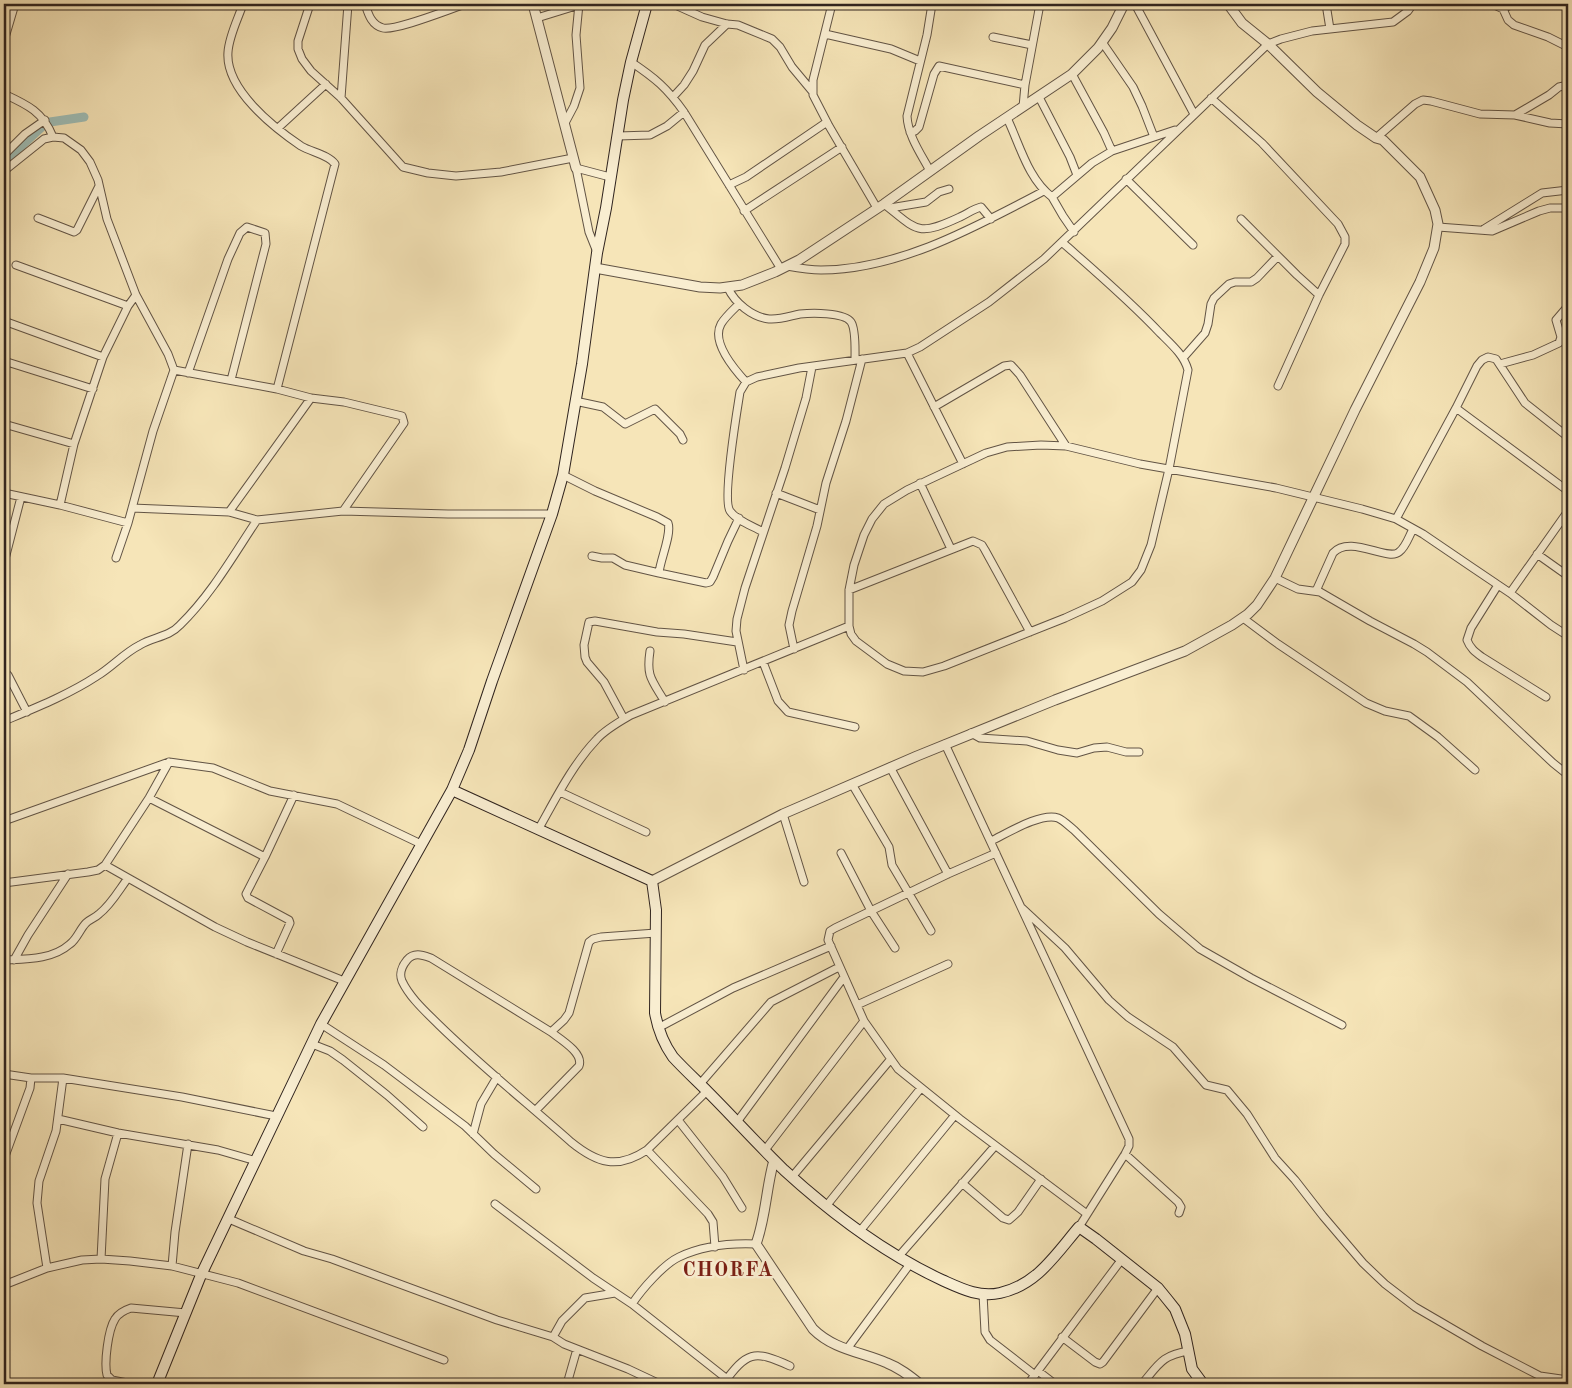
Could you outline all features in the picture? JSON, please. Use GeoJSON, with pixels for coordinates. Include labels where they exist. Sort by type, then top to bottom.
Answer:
{"type":"FeatureCollection","features":[{"type":"Feature","properties":{"kind":"main road"},"geometry":{"type":"LineString","coordinates":[[160,1383],[201,1275],[321,1024],[452,790],[470,750],[492,681],[552,514],[564,475],[610,177],[631,62],[647,4]]}},
{"type":"Feature","properties":{"kind":"main road"},"geometry":{"type":"LineString","coordinates":[[452,790],[652,881],[656,910],[655,985],[658,1028],[664,1045],[673,1057],[774,1160],[827,1205],[870,1239],[910,1264],[964,1290],[983,1294],[998,1294],[1018,1288],[1036,1276],[1061,1251],[1079,1227],[1158,1288],[1175,1309],[1185,1334],[1192,1369],[1203,1384]]}},
{"type":"Feature","properties":{"kind":"street"},"geometry":{"type":"LineString","coordinates":[[4,41],[15,4]]}},
{"type":"Feature","properties":{"kind":"street"},"geometry":{"type":"LineString","coordinates":[[243,4],[227,53],[232,72],[242,95],[278,128],[304,147],[331,160],[335,164],[277,389]]}},
{"type":"Feature","properties":{"kind":"street"},"geometry":{"type":"LineString","coordinates":[[310,4],[299,38],[298,49],[305,64],[341,98],[403,167],[428,173],[456,176],[502,172],[573,158]]}},
{"type":"Feature","properties":{"kind":"street"},"geometry":{"type":"LineString","coordinates":[[341,98],[348,4]]}},
{"type":"Feature","properties":{"kind":"street"},"geometry":{"type":"LineString","coordinates":[[365,4],[370,19],[385,29],[410,23],[466,4]]}},
{"type":"Feature","properties":{"kind":"street"},"geometry":{"type":"LineString","coordinates":[[533,4],[576,168],[589,232],[597,253]]}},
{"type":"Feature","properties":{"kind":"street"},"geometry":{"type":"LineString","coordinates":[[673,4],[702,17],[738,25],[772,39],[812,91],[815,100],[842,147],[884,207],[908,224],[924,229],[936,228],[981,207],[991,219]]}},
{"type":"Feature","properties":{"kind":"street"},"geometry":{"type":"LineString","coordinates":[[812,91],[832,4]]}},
{"type":"Feature","properties":{"kind":"street"},"geometry":{"type":"LineString","coordinates":[[930,171],[910,132],[907,111],[927,35],[932,4]]}},
{"type":"Feature","properties":{"kind":"street"},"geometry":{"type":"LineString","coordinates":[[1023,106],[1040,4]]}},
{"type":"Feature","properties":{"kind":"street"},"geometry":{"type":"LineString","coordinates":[[595,268],[700,286],[728,288],[742,285],[783,268],[884,207],[930,171],[1072,74],[1093,54],[1102,42],[1124,4]]}},
{"type":"Feature","properties":{"kind":"street"},"geometry":{"type":"LineString","coordinates":[[1135,4],[1194,114]]}},
{"type":"Feature","properties":{"kind":"street"},"geometry":{"type":"LineString","coordinates":[[652,881],[783,814],[890,767],[971,733],[1184,651],[1243,618],[1258,605],[1275,578],[1355,410],[1420,282],[1434,248],[1438,227],[1435,210],[1420,178],[1383,140],[1376,138],[1357,125],[1317,92],[1268,44],[1242,23],[1228,4]]}},
{"type":"Feature","properties":{"kind":"street"},"geometry":{"type":"LineString","coordinates":[[1326,4],[1330,28]]}},
{"type":"Feature","properties":{"kind":"street"},"geometry":{"type":"LineString","coordinates":[[763,532],[739,518],[728,507],[728,492],[740,392],[746,382],[757,377],[812,367],[907,353],[936,338],[990,302],[1063,243],[1126,179],[1268,44],[1292,36],[1330,28],[1393,22],[1408,11],[1413,4]]}},
{"type":"Feature","properties":{"kind":"street"},"geometry":{"type":"LineString","coordinates":[[1492,4],[1503,9],[1508,20],[1514,25],[1548,37],[1568,47]]}},
{"type":"Feature","properties":{"kind":"street"},"geometry":{"type":"LineString","coordinates":[[1503,9],[1512,4]]}},
{"type":"Feature","properties":{"kind":"street"},"geometry":{"type":"LineString","coordinates":[[537,18],[579,5],[576,35],[580,88],[574,106],[564,123]]}},
{"type":"Feature","properties":{"kind":"street"},"geometry":{"type":"LineString","coordinates":[[673,97],[690,77],[705,45],[727,24]]}},
{"type":"Feature","properties":{"kind":"street"},"geometry":{"type":"LineString","coordinates":[[825,34],[891,49],[920,61]]}},
{"type":"Feature","properties":{"kind":"street"},"geometry":{"type":"LineString","coordinates":[[993,37],[1032,45]]}},
{"type":"Feature","properties":{"kind":"street"},"geometry":{"type":"LineString","coordinates":[[1102,42],[1132,87],[1142,106],[1154,137]]}},
{"type":"Feature","properties":{"kind":"street"},"geometry":{"type":"LineString","coordinates":[[631,62],[655,78],[673,97],[744,211],[783,268]]}},
{"type":"Feature","properties":{"kind":"street"},"geometry":{"type":"LineString","coordinates":[[910,132],[919,127],[934,74],[939,66],[1025,85]]}},
{"type":"Feature","properties":{"kind":"street"},"geometry":{"type":"LineString","coordinates":[[1072,74],[1104,132],[1112,151]]}},
{"type":"Feature","properties":{"kind":"street"},"geometry":{"type":"LineString","coordinates":[[278,128],[326,84]]}},
{"type":"Feature","properties":{"kind":"street"},"geometry":{"type":"LineString","coordinates":[[1515,115],[1559,87],[1568,85]]}},
{"type":"Feature","properties":{"kind":"street"},"geometry":{"type":"LineString","coordinates":[[4,94],[25,103],[47,123],[54,137]]}},
{"type":"Feature","properties":{"kind":"street"},"geometry":{"type":"LineString","coordinates":[[1039,97],[1077,175]]}},
{"type":"Feature","properties":{"kind":"street"},"geometry":{"type":"LineString","coordinates":[[1211,98],[1262,143],[1326,210],[1343,230],[1345,237],[1345,244],[1319,295],[1278,386]]}},
{"type":"Feature","properties":{"kind":"street"},"geometry":{"type":"LineString","coordinates":[[1376,138],[1422,100],[1480,114],[1515,115],[1550,123],[1568,124]]}},
{"type":"Feature","properties":{"kind":"street"},"geometry":{"type":"LineString","coordinates":[[618,136],[650,135],[667,126],[684,112]]}},
{"type":"Feature","properties":{"kind":"street"},"geometry":{"type":"LineString","coordinates":[[1007,118],[1028,165],[1044,191],[1052,197],[1074,232]]}},
{"type":"Feature","properties":{"kind":"street"},"geometry":{"type":"LineString","coordinates":[[730,186],[827,122]]}},
{"type":"Feature","properties":{"kind":"street"},"geometry":{"type":"LineString","coordinates":[[4,155],[25,134],[47,123]]}},
{"type":"Feature","properties":{"kind":"street"},"geometry":{"type":"LineString","coordinates":[[1052,197],[1092,163],[1112,151],[1178,130]]}},
{"type":"Feature","properties":{"kind":"street"},"geometry":{"type":"LineString","coordinates":[[4,171],[38,143],[54,137],[64,138],[81,150],[90,162],[99,185],[107,219],[136,295],[168,354],[174,370],[153,431],[128,523],[116,558]]}},
{"type":"Feature","properties":{"kind":"street"},"geometry":{"type":"LineString","coordinates":[[744,211],[842,147]]}},
{"type":"Feature","properties":{"kind":"street"},"geometry":{"type":"LineString","coordinates":[[576,168],[610,177]]}},
{"type":"Feature","properties":{"kind":"street"},"geometry":{"type":"LineString","coordinates":[[1126,179],[1193,245]]}},
{"type":"Feature","properties":{"kind":"street"},"geometry":{"type":"LineString","coordinates":[[38,218],[74,232],[87,212],[99,185]]}},
{"type":"Feature","properties":{"kind":"street"},"geometry":{"type":"LineString","coordinates":[[884,207],[926,202],[939,192],[949,189]]}},
{"type":"Feature","properties":{"kind":"street"},"geometry":{"type":"LineString","coordinates":[[1484,229],[1537,196],[1554,191],[1568,190]]}},
{"type":"Feature","properties":{"kind":"street"},"geometry":{"type":"LineString","coordinates":[[783,268],[832,269],[885,262],[918,251],[991,219],[1044,191]]}},
{"type":"Feature","properties":{"kind":"street"},"geometry":{"type":"LineString","coordinates":[[1438,227],[1492,231],[1550,208],[1568,208]]}},
{"type":"Feature","properties":{"kind":"street"},"geometry":{"type":"LineString","coordinates":[[1241,219],[1319,295]]}},
{"type":"Feature","properties":{"kind":"street"},"geometry":{"type":"LineString","coordinates":[[188,373],[228,259],[240,233],[247,227],[265,233],[266,244],[231,380]]}},
{"type":"Feature","properties":{"kind":"street"},"geometry":{"type":"LineString","coordinates":[[1063,243],[1142,314],[1183,358],[1188,370],[1169,469],[1151,545],[1142,570],[1132,582],[1102,600],[1030,632],[944,666],[923,672],[904,671],[887,664],[856,641],[851,634],[849,626],[849,590],[854,565],[864,535],[872,519],[884,504],[920,484],[986,454],[1006,448],[1041,444],[1066,446],[1169,469],[1315,497],[1396,520],[1413,528],[1510,593],[1568,636]]}},
{"type":"Feature","properties":{"kind":"street"},"geometry":{"type":"LineString","coordinates":[[1183,358],[1205,333],[1211,304],[1218,293],[1229,284],[1235,282],[1251,282],[1278,256]]}},
{"type":"Feature","properties":{"kind":"street"},"geometry":{"type":"LineString","coordinates":[[16,265],[128,306]]}},
{"type":"Feature","properties":{"kind":"street"},"geometry":{"type":"LineString","coordinates":[[728,288],[733,298],[739,304],[771,319],[814,313],[834,314],[848,319],[853,324],[858,360],[846,421],[826,483],[817,526],[789,625],[794,648]]}},
{"type":"Feature","properties":{"kind":"street"},"geometry":{"type":"LineString","coordinates":[[60,505],[74,444],[104,357],[128,306],[136,295]]}},
{"type":"Feature","properties":{"kind":"street"},"geometry":{"type":"LineString","coordinates":[[739,304],[721,323],[717,336],[733,366],[746,382]]}},
{"type":"Feature","properties":{"kind":"street"},"geometry":{"type":"LineString","coordinates":[[1500,364],[1533,356],[1558,343],[1561,337],[1556,320],[1568,306]]}},
{"type":"Feature","properties":{"kind":"street"},"geometry":{"type":"LineString","coordinates":[[4,321],[104,357]]}},
{"type":"Feature","properties":{"kind":"street"},"geometry":{"type":"LineString","coordinates":[[907,353],[963,464]]}},
{"type":"Feature","properties":{"kind":"street"},"geometry":{"type":"LineString","coordinates":[[1396,520],[1482,360],[1492,357],[1500,364],[1525,403],[1568,438]]}},
{"type":"Feature","properties":{"kind":"street"},"geometry":{"type":"LineString","coordinates":[[4,361],[93,389]]}},
{"type":"Feature","properties":{"kind":"street"},"geometry":{"type":"LineString","coordinates":[[934,407],[1004,366],[1011,365],[1020,374],[1066,446]]}},
{"type":"Feature","properties":{"kind":"street"},"geometry":{"type":"LineString","coordinates":[[744,670],[737,642],[737,619],[745,588],[806,398],[812,367]]}},
{"type":"Feature","properties":{"kind":"street"},"geometry":{"type":"LineString","coordinates":[[174,370],[398,414],[404,419],[400,430],[381,454],[343,511]]}},
{"type":"Feature","properties":{"kind":"street"},"geometry":{"type":"LineString","coordinates":[[229,512],[311,398]]}},
{"type":"Feature","properties":{"kind":"street"},"geometry":{"type":"LineString","coordinates":[[575,401],[603,407],[625,424],[655,409],[680,434],[683,440]]}},
{"type":"Feature","properties":{"kind":"street"},"geometry":{"type":"LineString","coordinates":[[1456,408],[1568,491]]}},
{"type":"Feature","properties":{"kind":"street"},"geometry":{"type":"LineString","coordinates":[[4,424],[74,444]]}},
{"type":"Feature","properties":{"kind":"street"},"geometry":{"type":"LineString","coordinates":[[564,475],[595,491],[668,523],[669,530],[661,556],[659,573]]}},
{"type":"Feature","properties":{"kind":"street"},"geometry":{"type":"LineString","coordinates":[[920,484],[951,549]]}},
{"type":"Feature","properties":{"kind":"street"},"geometry":{"type":"LineString","coordinates":[[4,493],[60,505],[128,523]]}},
{"type":"Feature","properties":{"kind":"street"},"geometry":{"type":"LineString","coordinates":[[776,494],[820,510]]}},
{"type":"Feature","properties":{"kind":"street"},"geometry":{"type":"LineString","coordinates":[[4,563],[21,497]]}},
{"type":"Feature","properties":{"kind":"street"},"geometry":{"type":"LineString","coordinates":[[132,508],[229,512],[257,520],[343,511],[552,514]]}},
{"type":"Feature","properties":{"kind":"street"},"geometry":{"type":"LineString","coordinates":[[1510,593],[1568,511]]}},
{"type":"Feature","properties":{"kind":"street"},"geometry":{"type":"LineString","coordinates":[[592,556],[613,558],[625,564],[659,573],[706,583],[710,582],[739,518]]}},
{"type":"Feature","properties":{"kind":"street"},"geometry":{"type":"LineString","coordinates":[[4,721],[73,690],[110,667],[139,645],[169,634],[180,626],[232,561],[257,520]]}},
{"type":"Feature","properties":{"kind":"street"},"geometry":{"type":"LineString","coordinates":[[1316,590],[1334,553],[1341,546],[1375,550],[1394,555],[1401,550],[1413,528]]}},
{"type":"Feature","properties":{"kind":"street"},"geometry":{"type":"LineString","coordinates":[[849,590],[973,541],[982,545],[1030,632]]}},
{"type":"Feature","properties":{"kind":"street"},"geometry":{"type":"LineString","coordinates":[[1537,554],[1568,576]]}},
{"type":"Feature","properties":{"kind":"street"},"geometry":{"type":"LineString","coordinates":[[1275,578],[1298,589],[1316,590],[1433,656],[1467,682],[1568,775]]}},
{"type":"Feature","properties":{"kind":"street"},"geometry":{"type":"LineString","coordinates":[[1498,585],[1472,628],[1467,640],[1469,645],[1472,650],[1482,657],[1546,698]]}},
{"type":"Feature","properties":{"kind":"street"},"geometry":{"type":"LineString","coordinates":[[1243,618],[1366,703],[1385,711],[1410,716],[1444,741],[1475,770]]}},
{"type":"Feature","properties":{"kind":"street"},"geometry":{"type":"LineString","coordinates":[[624,719],[604,682],[585,657],[584,645],[589,622],[595,621],[657,632],[737,642]]}},
{"type":"Feature","properties":{"kind":"street"},"geometry":{"type":"LineString","coordinates":[[538,830],[560,792],[597,739],[624,719],[849,626]]}},
{"type":"Feature","properties":{"kind":"street"},"geometry":{"type":"LineString","coordinates":[[650,651],[649,676],[665,702]]}},
{"type":"Feature","properties":{"kind":"street"},"geometry":{"type":"LineString","coordinates":[[763,662],[778,701],[788,712],[855,728]]}},
{"type":"Feature","properties":{"kind":"street"},"geometry":{"type":"LineString","coordinates":[[4,672],[8,675],[27,712]]}},
{"type":"Feature","properties":{"kind":"street"},"geometry":{"type":"LineString","coordinates":[[971,733],[980,738],[1027,742],[1058,750],[1077,752],[1107,747],[1126,752],[1139,752]]}},
{"type":"Feature","properties":{"kind":"street"},"geometry":{"type":"LineString","coordinates":[[945,744],[1126,1129],[1129,1139],[1125,1154],[1079,1227]]}},
{"type":"Feature","properties":{"kind":"street"},"geometry":{"type":"LineString","coordinates":[[4,883],[98,870],[105,865],[149,798],[169,762]]}},
{"type":"Feature","properties":{"kind":"street"},"geometry":{"type":"LineString","coordinates":[[4,821],[169,762],[183,762],[213,768],[270,791],[337,804],[422,844]]}},
{"type":"Feature","properties":{"kind":"street"},"geometry":{"type":"LineString","coordinates":[[890,767],[948,874]]}},
{"type":"Feature","properties":{"kind":"street"},"geometry":{"type":"LineString","coordinates":[[852,784],[889,846],[892,865],[931,931]]}},
{"type":"Feature","properties":{"kind":"street"},"geometry":{"type":"LineString","coordinates":[[560,792],[646,832]]}},
{"type":"Feature","properties":{"kind":"street"},"geometry":{"type":"LineString","coordinates":[[276,954],[290,920],[248,898],[246,894],[294,795]]}},
{"type":"Feature","properties":{"kind":"street"},"geometry":{"type":"LineString","coordinates":[[149,798],[265,858]]}},
{"type":"Feature","properties":{"kind":"street"},"geometry":{"type":"LineString","coordinates":[[783,814],[804,882]]}},
{"type":"Feature","properties":{"kind":"street"},"geometry":{"type":"LineString","coordinates":[[991,841],[1039,818],[1058,818],[1074,830],[1160,914],[1200,949],[1251,978],[1342,1025]]}},
{"type":"Feature","properties":{"kind":"street"},"geometry":{"type":"LineString","coordinates":[[996,852],[830,931],[828,936],[864,1021],[898,1069],[995,1146],[1087,1214]]}},
{"type":"Feature","properties":{"kind":"street"},"geometry":{"type":"LineString","coordinates":[[840,853],[871,911],[895,948]]}},
{"type":"Feature","properties":{"kind":"street"},"geometry":{"type":"LineString","coordinates":[[105,865],[215,927],[344,981]]}},
{"type":"Feature","properties":{"kind":"street"},"geometry":{"type":"LineString","coordinates":[[14,960],[68,874]]}},
{"type":"Feature","properties":{"kind":"street"},"geometry":{"type":"LineString","coordinates":[[4,960],[40,958],[61,951],[72,943],[83,926],[107,906],[128,878]]}},
{"type":"Feature","properties":{"kind":"street"},"geometry":{"type":"LineString","coordinates":[[1022,908],[1059,943],[1092,978],[1109,1000],[1128,1017],[1173,1047],[1206,1085],[1227,1090],[1247,1114],[1274,1158],[1295,1180],[1346,1243],[1385,1284],[1416,1307],[1482,1346],[1540,1376],[1568,1380]]}},
{"type":"Feature","properties":{"kind":"street"},"geometry":{"type":"LineString","coordinates":[[551,1032],[569,1013],[589,942],[601,937],[656,933]]}},
{"type":"Feature","properties":{"kind":"street"},"geometry":{"type":"LineString","coordinates":[[658,1028],[733,988],[831,946]]}},
{"type":"Feature","properties":{"kind":"street"},"geometry":{"type":"LineString","coordinates":[[536,1110],[579,1066],[581,1062],[579,1055],[551,1032],[431,958],[421,954],[410,957],[405,962],[401,971],[401,980],[426,1012],[453,1039],[589,1156],[602,1161],[627,1160],[647,1150],[678,1120],[771,1002],[840,966]]}},
{"type":"Feature","properties":{"kind":"street"},"geometry":{"type":"LineString","coordinates":[[857,1005],[948,964]]}},
{"type":"Feature","properties":{"kind":"street"},"geometry":{"type":"LineString","coordinates":[[737,1122],[844,977]]}},
{"type":"Feature","properties":{"kind":"street"},"geometry":{"type":"LineString","coordinates":[[765,1150],[864,1021]]}},
{"type":"Feature","properties":{"kind":"street"},"geometry":{"type":"LineString","coordinates":[[321,1024],[384,1065],[465,1126],[494,1154],[536,1189]]}},
{"type":"Feature","properties":{"kind":"street"},"geometry":{"type":"LineString","coordinates":[[312,1044],[330,1051],[343,1060],[423,1127]]}},
{"type":"Feature","properties":{"kind":"street"},"geometry":{"type":"LineString","coordinates":[[792,1177],[890,1060]]}},
{"type":"Feature","properties":{"kind":"street"},"geometry":{"type":"LineString","coordinates":[[4,1074],[31,1078],[63,1078],[182,1097],[276,1116]]}},
{"type":"Feature","properties":{"kind":"street"},"geometry":{"type":"LineString","coordinates":[[473,1134],[481,1104],[497,1077]]}},
{"type":"Feature","properties":{"kind":"street"},"geometry":{"type":"LineString","coordinates":[[4,1159],[30,1088],[31,1078]]}},
{"type":"Feature","properties":{"kind":"street"},"geometry":{"type":"LineString","coordinates":[[47,1268],[37,1203],[40,1180],[58,1120],[63,1078]]}},
{"type":"Feature","properties":{"kind":"street"},"geometry":{"type":"LineString","coordinates":[[827,1205],[921,1088]]}},
{"type":"Feature","properties":{"kind":"street"},"geometry":{"type":"LineString","coordinates":[[860,1231],[955,1115]]}},
{"type":"Feature","properties":{"kind":"street"},"geometry":{"type":"LineString","coordinates":[[58,1120],[118,1133],[218,1150],[256,1161]]}},
{"type":"Feature","properties":{"kind":"street"},"geometry":{"type":"LineString","coordinates":[[678,1120],[722,1177],[742,1208]]}},
{"type":"Feature","properties":{"kind":"street"},"geometry":{"type":"LineString","coordinates":[[101,1259],[105,1179],[118,1133]]}},
{"type":"Feature","properties":{"kind":"street"},"geometry":{"type":"LineString","coordinates":[[172,1266],[188,1144]]}},
{"type":"Feature","properties":{"kind":"street"},"geometry":{"type":"LineString","coordinates":[[899,1256],[995,1146]]}},
{"type":"Feature","properties":{"kind":"street"},"geometry":{"type":"LineString","coordinates":[[647,1150],[708,1214],[713,1222],[715,1247]]}},
{"type":"Feature","properties":{"kind":"street"},"geometry":{"type":"LineString","coordinates":[[1125,1154],[1178,1202],[1181,1207],[1179,1213]]}},
{"type":"Feature","properties":{"kind":"street"},"geometry":{"type":"LineString","coordinates":[[756,1244],[762,1228],[769,1176],[774,1160]]}},
{"type":"Feature","properties":{"kind":"street"},"geometry":{"type":"LineString","coordinates":[[962,1183],[1003,1218],[1009,1220],[1013,1218],[1041,1180]]}},
{"type":"Feature","properties":{"kind":"street"},"geometry":{"type":"LineString","coordinates":[[495,1204],[632,1304],[725,1382],[744,1360],[750,1356],[760,1356],[790,1366]]}},
{"type":"Feature","properties":{"kind":"street"},"geometry":{"type":"LineString","coordinates":[[229,1219],[304,1251],[332,1258],[497,1320],[553,1337],[564,1344],[628,1369],[660,1384]]}},
{"type":"Feature","properties":{"kind":"street"},"geometry":{"type":"LineString","coordinates":[[632,1304],[658,1274],[678,1257],[696,1251],[735,1243],[756,1244]]}},
{"type":"Feature","properties":{"kind":"street"},"geometry":{"type":"LineString","coordinates":[[756,1244],[813,1329],[822,1338],[832,1344],[886,1362],[904,1371],[920,1384]]}},
{"type":"Feature","properties":{"kind":"street"},"geometry":{"type":"LineString","coordinates":[[4,1268],[4,1285],[47,1268],[82,1260],[101,1259],[172,1266],[201,1275],[238,1282],[444,1360]]}},
{"type":"Feature","properties":{"kind":"street"},"geometry":{"type":"LineString","coordinates":[[1028,1384],[1122,1259]]}},
{"type":"Feature","properties":{"kind":"street"},"geometry":{"type":"LineString","coordinates":[[847,1349],[910,1264]]}},
{"type":"Feature","properties":{"kind":"street"},"geometry":{"type":"LineString","coordinates":[[1062,1337],[1095,1362],[1100,1364],[1104,1362],[1158,1288]]}},
{"type":"Feature","properties":{"kind":"street"},"geometry":{"type":"LineString","coordinates":[[553,1337],[562,1321],[585,1298],[615,1293]]}},
{"type":"Feature","properties":{"kind":"street"},"geometry":{"type":"LineString","coordinates":[[983,1294],[985,1332],[987,1336],[1036,1373],[1055,1384]]}},
{"type":"Feature","properties":{"kind":"street"},"geometry":{"type":"LineString","coordinates":[[132,1384],[112,1380],[107,1376],[107,1354],[115,1319],[125,1310],[131,1308],[186,1313]]}},
{"type":"Feature","properties":{"kind":"street"},"geometry":{"type":"LineString","coordinates":[[567,1384],[577,1349]]}},
{"type":"Feature","properties":{"kind":"street"},"geometry":{"type":"LineString","coordinates":[[1142,1384],[1162,1360],[1176,1353],[1189,1351]]}},
{"type":"Feature","properties":{"kind":"waterway"},"geometry":{"type":"LineString","coordinates":[[4,162],[44,125],[50,122],[84,117]]}},
{"type":"Feature","properties":{"kind":"district","name":"CHORFA"},"geometry":{"type":"Point","coordinates":[728,1271]}}]}
